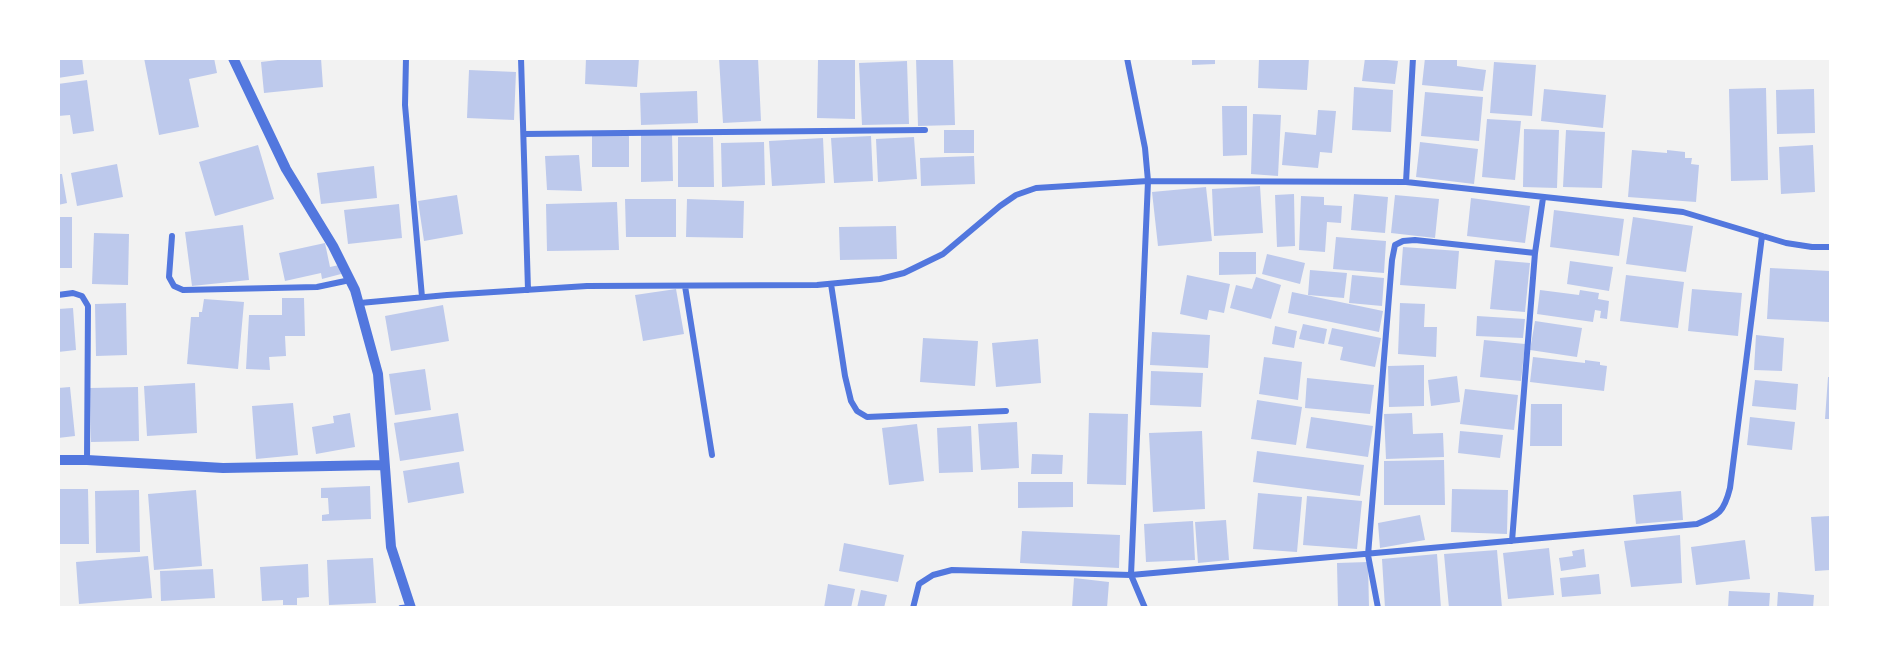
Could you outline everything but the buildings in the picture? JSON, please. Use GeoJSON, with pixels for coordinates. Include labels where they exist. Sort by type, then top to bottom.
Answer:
{"type":"FeatureCollection","features":[{"type":"Feature","properties":{"kind":"street"},"geometry":{"type":"LineString","coordinates":[[233,58],[286,169],[333,246],[360,303],[378,374],[383,465],[391,547],[411,607],[400,608]]}},
{"type":"Feature","properties":{"kind":"street"},"geometry":{"type":"LineString","coordinates":[[406,58],[405,105],[422,297]]}},
{"type":"Feature","properties":{"kind":"street"},"geometry":{"type":"LineString","coordinates":[[521,58],[528,290]]}},
{"type":"Feature","properties":{"kind":"street"},"geometry":{"type":"LineString","coordinates":[[1127,58],[1145,148],[1148,181],[1131,575],[1145,608]]}},
{"type":"Feature","properties":{"kind":"street"},"geometry":{"type":"LineString","coordinates":[[1406,182],[1413,58]]}},
{"type":"Feature","properties":{"kind":"street"},"geometry":{"type":"LineString","coordinates":[[524,134],[925,130]]}},
{"type":"Feature","properties":{"kind":"street"},"geometry":{"type":"LineString","coordinates":[[360,303],[586,286],[831,284],[880,279],[904,273],[943,254],[1000,206],[1016,195],[1035,188],[1148,181],[1406,182],[1683,212],[1762,236],[1812,247],[1830,247]]}},
{"type":"Feature","properties":{"kind":"street"},"geometry":{"type":"LineString","coordinates":[[1512,541],[1535,253],[1543,198]]}},
{"type":"Feature","properties":{"kind":"street"},"geometry":{"type":"LineString","coordinates":[[172,236],[169,277],[174,286],[183,290],[317,287],[350,280]]}},
{"type":"Feature","properties":{"kind":"street"},"geometry":{"type":"LineString","coordinates":[[913,608],[919,584],[933,575],[952,570],[1131,575],[1697,524],[1716,516],[1726,502],[1730,488],[1762,236]]}},
{"type":"Feature","properties":{"kind":"street"},"geometry":{"type":"LineString","coordinates":[[1378,608],[1368,555],[1395,245],[1403,241],[1415,240],[1535,253]]}},
{"type":"Feature","properties":{"kind":"street"},"geometry":{"type":"LineString","coordinates":[[831,284],[845,376],[851,401],[857,411],[867,417],[1006,411]]}},
{"type":"Feature","properties":{"kind":"street"},"geometry":{"type":"LineString","coordinates":[[686,286],[712,455]]}},
{"type":"Feature","properties":{"kind":"street"},"geometry":{"type":"LineString","coordinates":[[58,295],[73,293],[81,296],[88,306],[87,460]]}},
{"type":"Feature","properties":{"kind":"street"},"geometry":{"type":"LineString","coordinates":[[58,460],[223,468],[383,465]]}}]}
